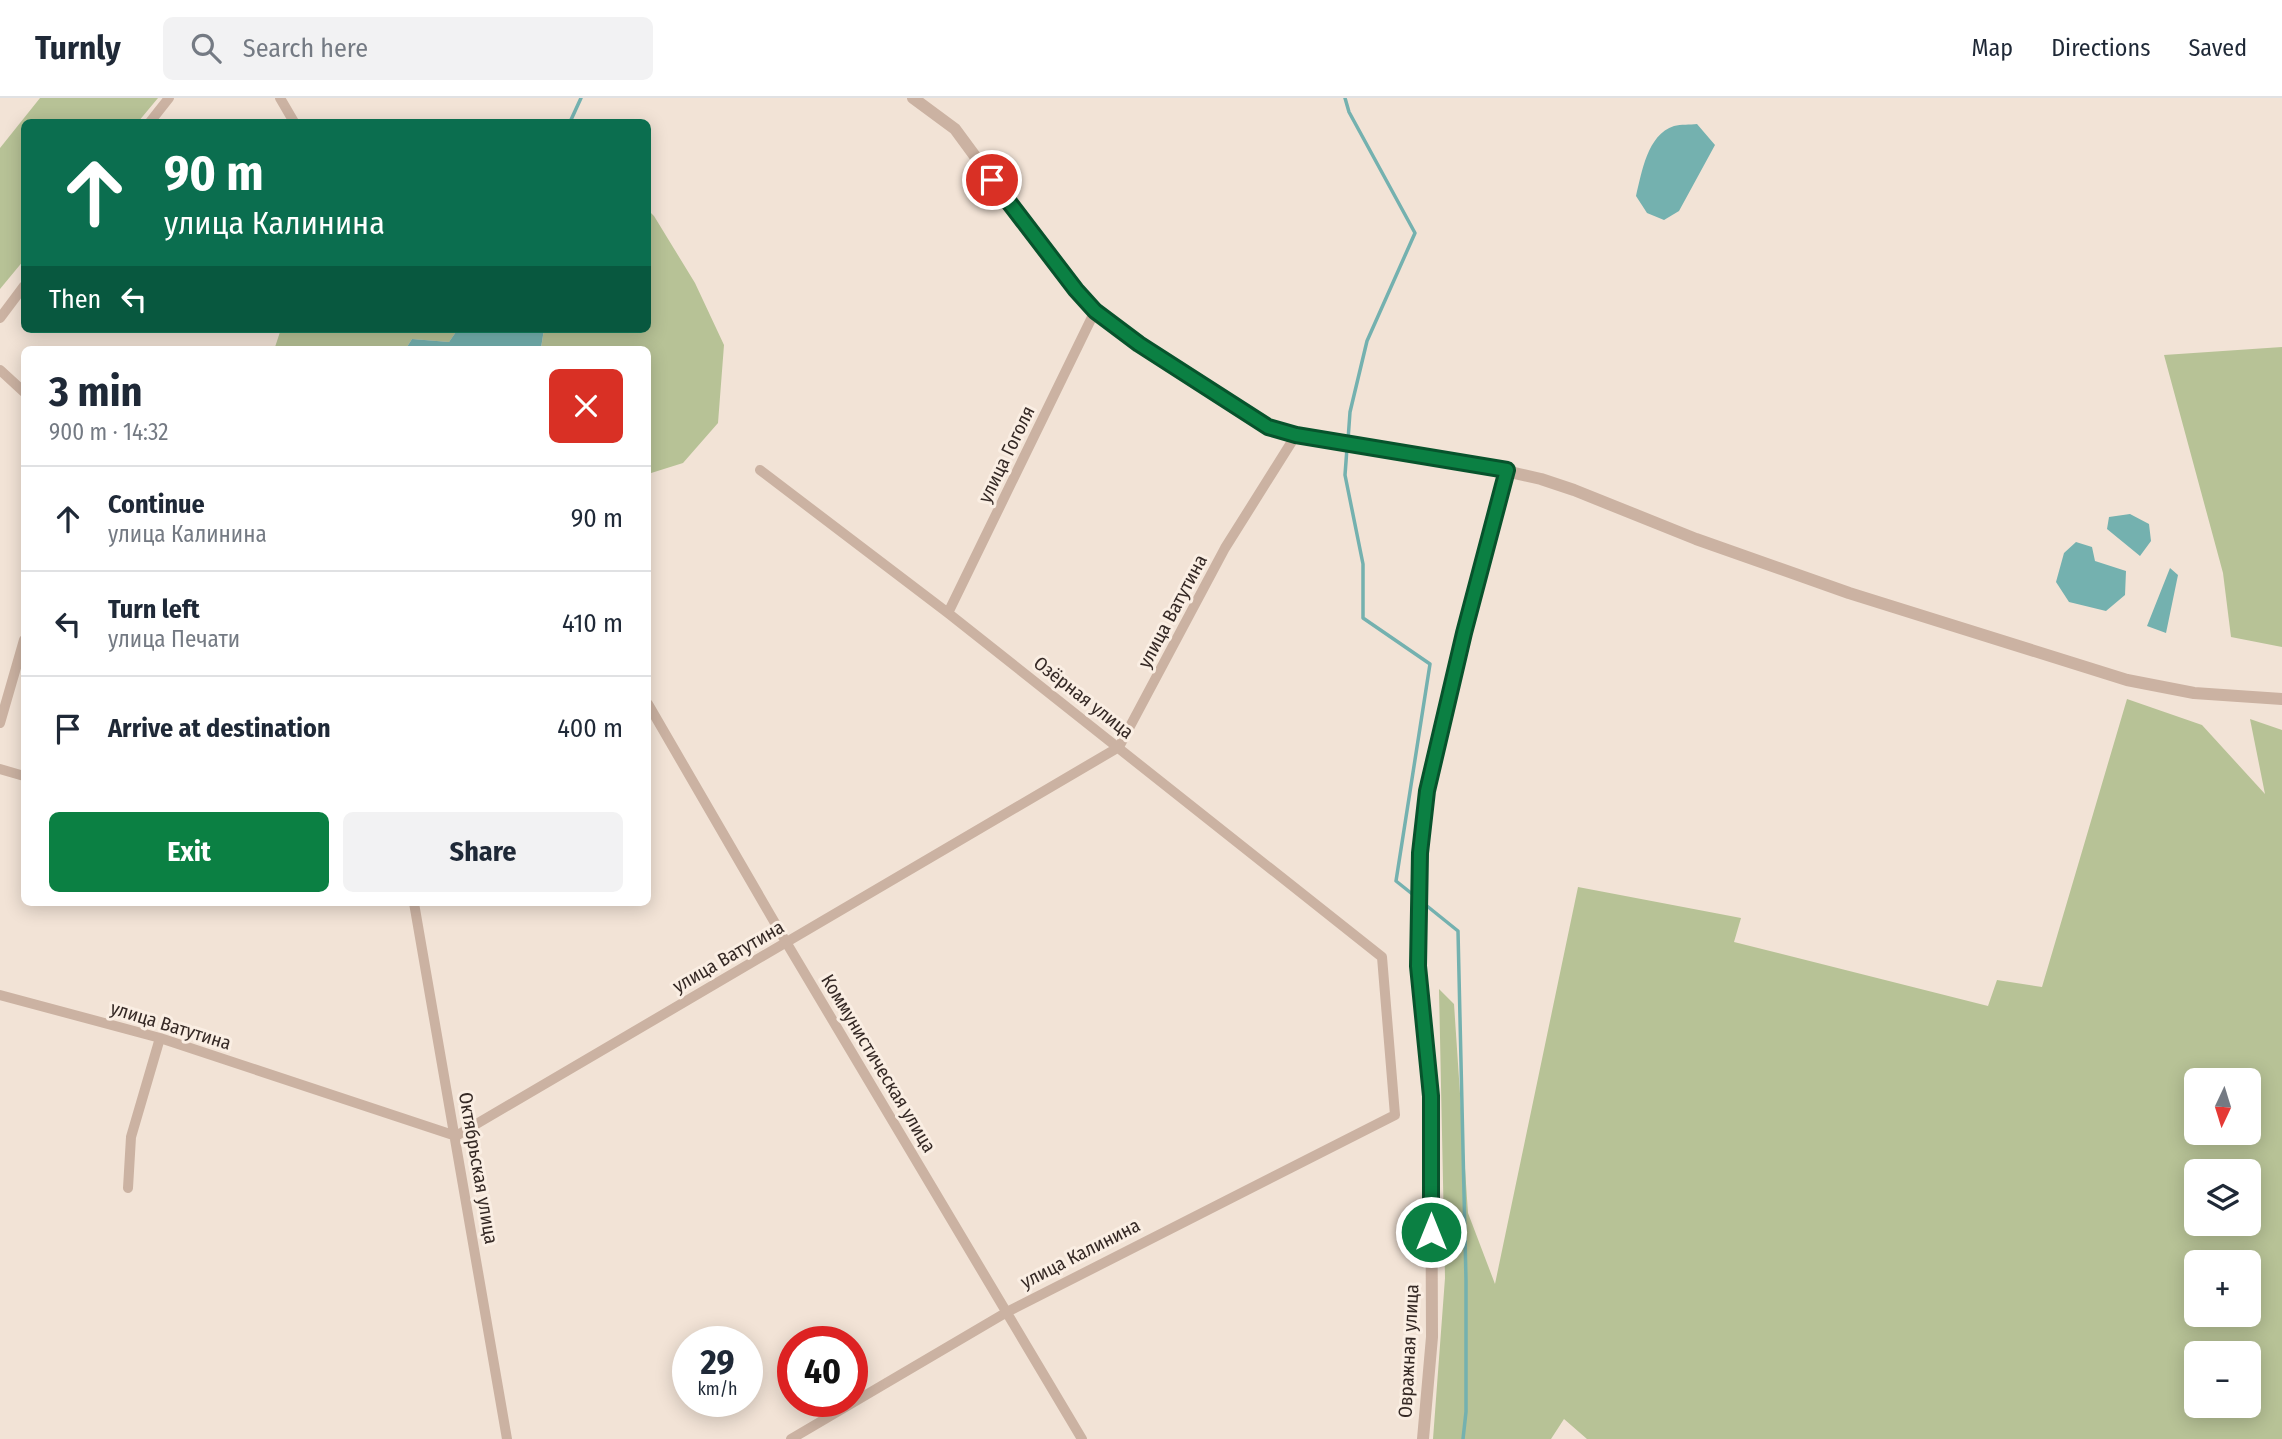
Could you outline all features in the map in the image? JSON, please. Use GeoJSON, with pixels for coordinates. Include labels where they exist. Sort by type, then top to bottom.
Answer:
{"type":"FeatureCollection","features":[{"type":"Feature","properties":{"kind":"street"},"geometry":{"type":"LineString","coordinates":[[152,119],[169,98]]}},
{"type":"Feature","properties":{"kind":"street"},"geometry":{"type":"LineString","coordinates":[[280,98],[292,119]]}},
{"type":"Feature","properties":{"kind":"street"},"geometry":{"type":"LineString","coordinates":[[913,98],[956,130],[1016,212],[1095,311],[1139,344],[1268,427],[1296,435],[1507,470],[1574,490],[1696,539],[1849,593],[2127,680],[2194,693],[2282,699]]}},
{"type":"Feature","properties":{"kind":"street"},"geometry":{"type":"LineString","coordinates":[[0,318],[21,290]]}},
{"type":"Feature","properties":{"kind":"street","name":"улица Гоголя"},"geometry":{"type":"LineString","coordinates":[[948,613],[1095,311]]}},
{"type":"Feature","properties":{"kind":"street"},"geometry":{"type":"LineString","coordinates":[[0,370],[21,389]]}},
{"type":"Feature","properties":{"kind":"street","name":"улица Ватутина"},"geometry":{"type":"LineString","coordinates":[[0,995],[160,1038],[456,1136],[1119,747],[1225,548],[1296,435]]}},
{"type":"Feature","properties":{"kind":"street","name":"Озёрная улица"},"geometry":{"type":"LineString","coordinates":[[760,470],[948,613],[1382,957],[1395,1115]]}},
{"type":"Feature","properties":{"kind":"street","name":"Овражная улица"},"geometry":{"type":"LineString","coordinates":[[1423,1439],[1432,1337],[1431,1096],[1418,966],[1420,853],[1427,791],[1464,633],[1507,470]]}},
{"type":"Feature","properties":{"kind":"street"},"geometry":{"type":"LineString","coordinates":[[0,723],[21,650]]}},
{"type":"Feature","properties":{"kind":"street","name":"Коммунистическая улица"},"geometry":{"type":"LineString","coordinates":[[651,709],[786,942],[1082,1439]]}},
{"type":"Feature","properties":{"kind":"street"},"geometry":{"type":"LineString","coordinates":[[0,769],[21,775]]}},
{"type":"Feature","properties":{"kind":"street","name":"Октябрьская улица"},"geometry":{"type":"LineString","coordinates":[[415,906],[506,1439]]}},
{"type":"Feature","properties":{"kind":"street"},"geometry":{"type":"LineString","coordinates":[[128,1188],[131,1137],[160,1038]]}},
{"type":"Feature","properties":{"kind":"street","name":"улица Калинина"},"geometry":{"type":"LineString","coordinates":[[791,1439],[1007,1312],[1395,1115]]}},
{"type":"Feature","properties":{"kind":"green space"},"geometry":{"type":"Polygon","coordinates":[[[40,98],[158,98],[140,119],[23,119],[40,98]]]}},
{"type":"Feature","properties":{"kind":"green space"},"geometry":{"type":"Polygon","coordinates":[[[21,122],[21,264],[0,289],[0,148],[21,122]]]}},
{"type":"Feature","properties":{"kind":"green space"},"geometry":{"type":"Polygon","coordinates":[[[651,213],[695,283],[724,345],[718,423],[683,463],[651,473],[651,346],[541,346],[543,333],[651,333],[651,213]]]}},
{"type":"Feature","properties":{"kind":"green space"},"geometry":{"type":"Polygon","coordinates":[[[280,333],[455,333],[449,342],[412,339],[408,346],[275,346],[280,333]]]}},
{"type":"Feature","properties":{"kind":"green space"},"geometry":{"type":"Polygon","coordinates":[[[2282,347],[2282,647],[2231,637],[2223,573],[2164,355],[2282,347]]]}},
{"type":"Feature","properties":{"kind":"green space"},"geometry":{"type":"Polygon","coordinates":[[[2127,699],[2202,725],[2265,794],[2250,719],[2282,730],[2282,1439],[1587,1439],[1564,1419],[1551,1439],[1433,1439],[1445,1278],[1439,989],[1454,1004],[1468,1213],[1495,1284],[1578,887],[1741,918],[1734,942],[1988,1006],[1997,980],[2042,987],[2127,699]]]}},
{"type":"Feature","properties":{"kind":"water"},"geometry":{"type":"Polygon","coordinates":[[[1697,124],[1715,145],[1679,211],[1664,220],[1647,213],[1636,196],[1652,146],[1658,137],[1674,126],[1697,124]]]}},
{"type":"Feature","properties":{"kind":"water"},"geometry":{"type":"Polygon","coordinates":[[[455,333],[543,333],[541,346],[408,346],[412,339],[449,342],[455,333]]]}},
{"type":"Feature","properties":{"kind":"water"},"geometry":{"type":"Polygon","coordinates":[[[2130,514],[2149,524],[2151,541],[2140,556],[2107,529],[2109,517],[2130,514]]]}},
{"type":"Feature","properties":{"kind":"water"},"geometry":{"type":"Polygon","coordinates":[[[2076,542],[2092,547],[2095,561],[2126,571],[2125,595],[2106,611],[2069,602],[2056,582],[2064,553],[2076,542]]]}},
{"type":"Feature","properties":{"kind":"water"},"geometry":{"type":"Polygon","coordinates":[[[2170,568],[2178,575],[2166,633],[2147,626],[2170,568]]]}},
{"type":"Feature","properties":{"kind":"waterway"},"geometry":{"type":"LineString","coordinates":[[571,119],[581,98]]}},
{"type":"Feature","properties":{"kind":"waterway"},"geometry":{"type":"LineString","coordinates":[[1345,98],[1349,112],[1415,233],[1367,341],[1350,412],[1348,440]]}},
{"type":"Feature","properties":{"kind":"waterway"},"geometry":{"type":"LineString","coordinates":[[1347,448],[1345,475],[1363,564],[1363,618],[1430,664],[1396,881],[1416,897]]}},
{"type":"Feature","properties":{"kind":"waterway"},"geometry":{"type":"LineString","coordinates":[[1422,902],[1458,931],[1466,1280],[1466,1412],[1463,1439]]}},
{"type":"Feature","properties":{"kind":"route"},"geometry":{"type":"LineString","coordinates":[[992,180],[1095,311],[1139,344],[1268,427],[1296,435],[1507,470],[1464,633],[1427,791],[1420,853],[1418,966],[1431,1096],[1431,1232]]}}]}
